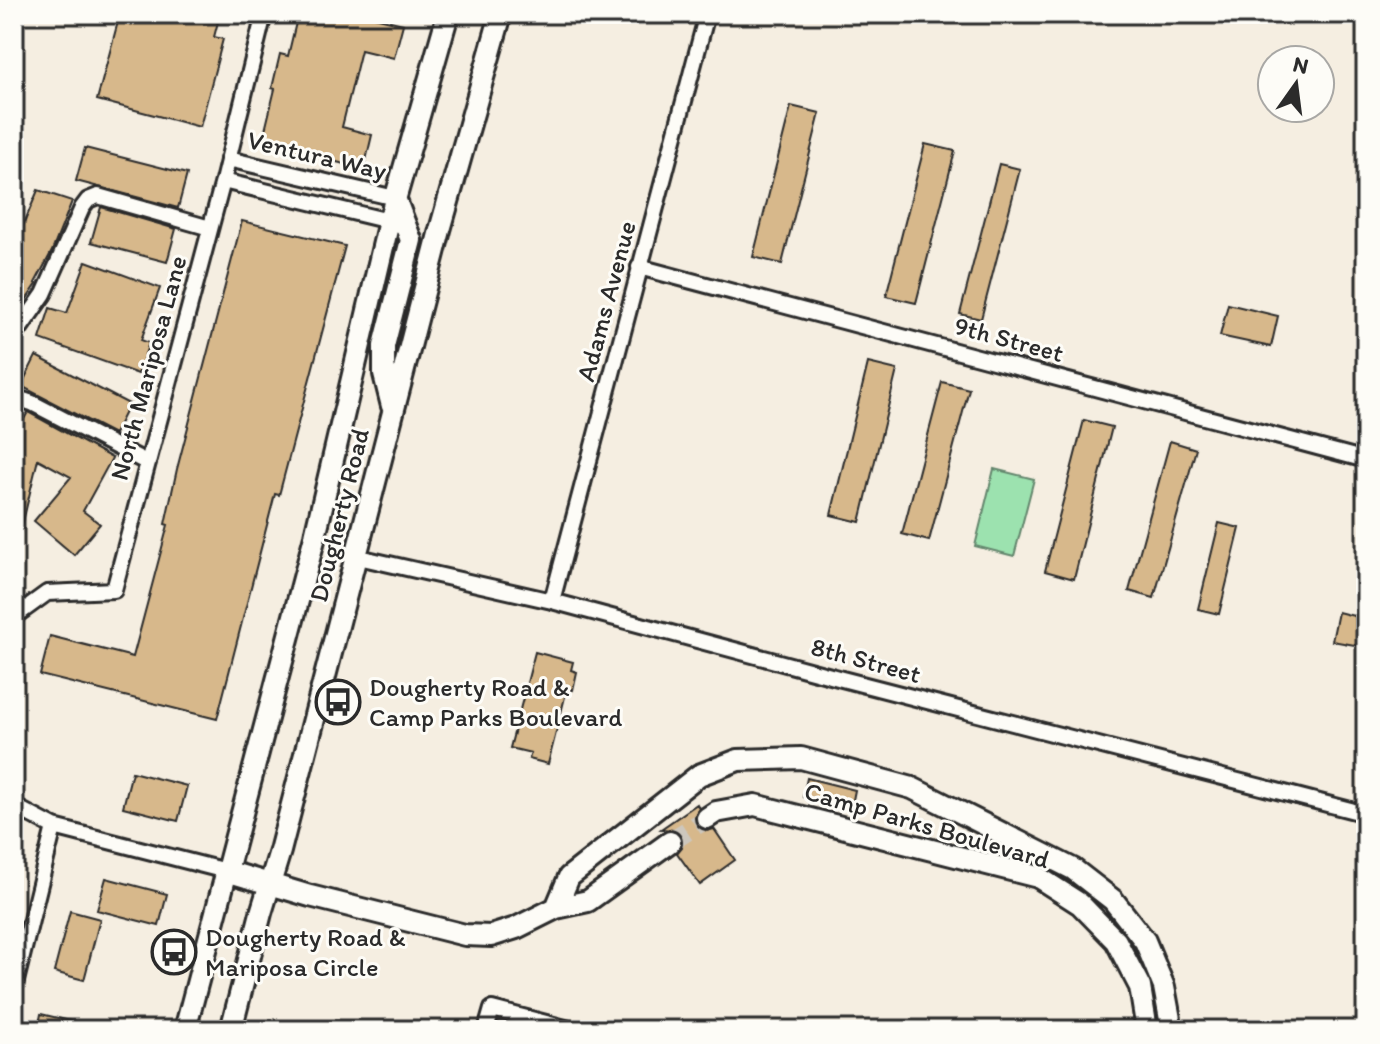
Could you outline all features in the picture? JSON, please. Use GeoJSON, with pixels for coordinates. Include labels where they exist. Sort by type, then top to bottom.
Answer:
{"type":"FeatureCollection","features":[{"type":"Feature","properties":{"kind":"main road","name":"Dougherty Road"},"geometry":{"type":"LineString","coordinates":[[185,1030],[315,536],[389,221],[448,14]]}},
{"type":"Feature","properties":{"kind":"main road","name":"Dougherty Road"},"geometry":{"type":"LineString","coordinates":[[231,1030],[392,410],[501,14]]}},
{"type":"Feature","properties":{"kind":"main road"},"geometry":{"type":"LineString","coordinates":[[392,410],[384,374],[384,346],[411,240],[395,198]]}},
{"type":"Feature","properties":{"kind":"main road","name":"Camp Parks Boulevard"},"geometry":{"type":"LineString","coordinates":[[556,908],[569,877],[699,775],[738,760],[801,758],[912,788],[1073,869],[1113,900],[1145,941],[1164,987],[1172,1030]]}},
{"type":"Feature","properties":{"kind":"main road","name":"Camp Parks Boulevard"},"geometry":{"type":"LineString","coordinates":[[707,818],[716,812],[755,805],[1038,877],[1080,904],[1116,941],[1140,987],[1147,1030]]}},
{"type":"Feature","properties":{"kind":"main road"},"geometry":{"type":"LineString","coordinates":[[226,871],[465,935],[491,936],[516,928],[556,908],[588,901],[670,842]]}},
{"type":"Feature","properties":{"kind":"street","name":"North Mariposa Lane"},"geometry":{"type":"LineString","coordinates":[[14,617],[47,593],[114,590],[223,181],[264,14]]}},
{"type":"Feature","properties":{"kind":"street","name":"Adams Avenue"},"geometry":{"type":"LineString","coordinates":[[552,601],[707,14]]}},
{"type":"Feature","properties":{"kind":"street","name":"Ventura Way"},"geometry":{"type":"LineString","coordinates":[[228,159],[395,198]]}},
{"type":"Feature","properties":{"kind":"street","name":"Ventura Way"},"geometry":{"type":"LineString","coordinates":[[223,181],[389,221]]}},
{"type":"Feature","properties":{"kind":"street"},"geometry":{"type":"LineString","coordinates":[[14,337],[44,294],[88,200],[98,196],[210,228]]}},
{"type":"Feature","properties":{"kind":"street","name":"9th Street"},"geometry":{"type":"LineString","coordinates":[[639,267],[1366,460]]}},
{"type":"Feature","properties":{"kind":"street"},"geometry":{"type":"LineString","coordinates":[[14,397],[32,403],[148,463]]}},
{"type":"Feature","properties":{"kind":"street","name":"8th Street"},"geometry":{"type":"LineString","coordinates":[[354,556],[552,601],[1366,814]]}},
{"type":"Feature","properties":{"kind":"street"},"geometry":{"type":"LineString","coordinates":[[14,806],[54,827],[226,871]]}},
{"type":"Feature","properties":{"kind":"street"},"geometry":{"type":"LineString","coordinates":[[14,989],[54,827]]}},
{"type":"Feature","properties":{"kind":"street"},"geometry":{"type":"LineString","coordinates":[[486,1030],[492,1009],[573,1030]]}},
{"type":"Feature","properties":{"kind":"green space"},"geometry":{"type":"Polygon","coordinates":[[[994,469],[1034,479],[1014,556],[975,546],[994,469]]]}},
{"type":"Feature","properties":{"kind":"building"},"geometry":{"type":"Polygon","coordinates":[[[120,14],[220,14],[214,37],[223,39],[200,127],[97,100],[120,14]]]}},
{"type":"Feature","properties":{"kind":"building"},"geometry":{"type":"Polygon","coordinates":[[[298,14],[362,14],[403,24],[394,58],[361,50],[342,127],[372,135],[364,169],[262,143],[280,54],[288,56],[298,14]]]}},
{"type":"Feature","properties":{"kind":"building"},"geometry":{"type":"Polygon","coordinates":[[[791,106],[820,113],[782,264],[753,257],[791,106]]]}},
{"type":"Feature","properties":{"kind":"building"},"geometry":{"type":"Polygon","coordinates":[[[925,144],[955,151],[916,303],[886,296],[925,144]]]}},
{"type":"Feature","properties":{"kind":"building"},"geometry":{"type":"Polygon","coordinates":[[[85,148],[187,174],[178,208],[76,181],[85,148]]]}},
{"type":"Feature","properties":{"kind":"building"},"geometry":{"type":"Polygon","coordinates":[[[999,164],[1020,169],[981,319],[960,314],[999,164]]]}},
{"type":"Feature","properties":{"kind":"building"},"geometry":{"type":"Polygon","coordinates":[[[38,190],[72,201],[37,284],[24,303],[14,295],[14,247],[38,190]]]}},
{"type":"Feature","properties":{"kind":"building"},"geometry":{"type":"Polygon","coordinates":[[[101,207],[176,229],[167,262],[91,242],[101,207]]]}},
{"type":"Feature","properties":{"kind":"building"},"geometry":{"type":"Polygon","coordinates":[[[242,221],[345,246],[279,495],[275,494],[217,719],[40,675],[50,636],[133,657],[168,525],[165,524],[177,469],[242,221]]]}},
{"type":"Feature","properties":{"kind":"building"},"geometry":{"type":"Polygon","coordinates":[[[86,261],[160,288],[141,340],[149,343],[138,374],[40,339],[50,308],[67,313],[86,261]]]}},
{"type":"Feature","properties":{"kind":"building"},"geometry":{"type":"Polygon","coordinates":[[[1228,304],[1278,316],[1271,347],[1220,336],[1228,304]]]}},
{"type":"Feature","properties":{"kind":"building"},"geometry":{"type":"Polygon","coordinates":[[[36,356],[129,404],[114,434],[21,386],[36,356]]]}},
{"type":"Feature","properties":{"kind":"building"},"geometry":{"type":"Polygon","coordinates":[[[868,363],[897,370],[860,522],[831,515],[868,363]]]}},
{"type":"Feature","properties":{"kind":"building"},"geometry":{"type":"Polygon","coordinates":[[[942,382],[969,389],[929,541],[902,534],[942,382]]]}},
{"type":"Feature","properties":{"kind":"building"},"geometry":{"type":"Polygon","coordinates":[[[28,412],[112,458],[83,511],[100,524],[74,555],[34,521],[71,477],[38,459],[20,534],[14,534],[14,437],[28,412]]]}},
{"type":"Feature","properties":{"kind":"building"},"geometry":{"type":"Polygon","coordinates":[[[1084,420],[1112,427],[1074,579],[1045,571],[1084,420]]]}},
{"type":"Feature","properties":{"kind":"building"},"geometry":{"type":"Polygon","coordinates":[[[1170,441],[1196,449],[1154,598],[1129,591],[1170,441]]]}},
{"type":"Feature","properties":{"kind":"building"},"geometry":{"type":"Polygon","coordinates":[[[1219,523],[1240,528],[1219,614],[1198,609],[1219,523]]]}},
{"type":"Feature","properties":{"kind":"building"},"geometry":{"type":"Polygon","coordinates":[[[1338,612],[1366,619],[1366,647],[1332,641],[1338,612]]]}},
{"type":"Feature","properties":{"kind":"building"},"geometry":{"type":"Polygon","coordinates":[[[535,652],[573,662],[571,670],[577,672],[573,690],[567,689],[548,764],[529,759],[531,753],[510,748],[535,652]]]}},
{"type":"Feature","properties":{"kind":"building"},"geometry":{"type":"Polygon","coordinates":[[[132,772],[187,786],[178,821],[123,807],[132,772]]]}},
{"type":"Feature","properties":{"kind":"building"},"geometry":{"type":"Polygon","coordinates":[[[807,778],[855,790],[851,810],[803,797],[807,778]]]}},
{"type":"Feature","properties":{"kind":"building"},"geometry":{"type":"Polygon","coordinates":[[[697,804],[699,808],[694,818],[697,826],[707,831],[714,829],[735,860],[700,885],[677,853],[682,847],[681,835],[675,830],[661,829],[697,804]]]}},
{"type":"Feature","properties":{"kind":"building"},"geometry":{"type":"Polygon","coordinates":[[[106,878],[167,894],[159,926],[97,910],[106,878]]]}},
{"type":"Feature","properties":{"kind":"building"},"geometry":{"type":"Polygon","coordinates":[[[70,911],[100,919],[84,980],[54,972],[70,911]]]}},
{"type":"Feature","properties":{"kind":"building"},"geometry":{"type":"Polygon","coordinates":[[[41,1014],[83,1024],[82,1030],[38,1030],[41,1014]]]}},
{"type":"Feature","properties":{"kind":"tunnel"},"geometry":{"type":"LineString","coordinates":[[670,842],[707,818]]}},
{"type":"Feature","properties":{"kind":"place","name":"Dougherty Road & Camp Parks Boulevard"},"geometry":{"type":"Point","coordinates":[338,702]}},
{"type":"Feature","properties":{"kind":"place","name":"Dougherty Road & Mariposa Circle"},"geometry":{"type":"Point","coordinates":[174,952]}}]}
